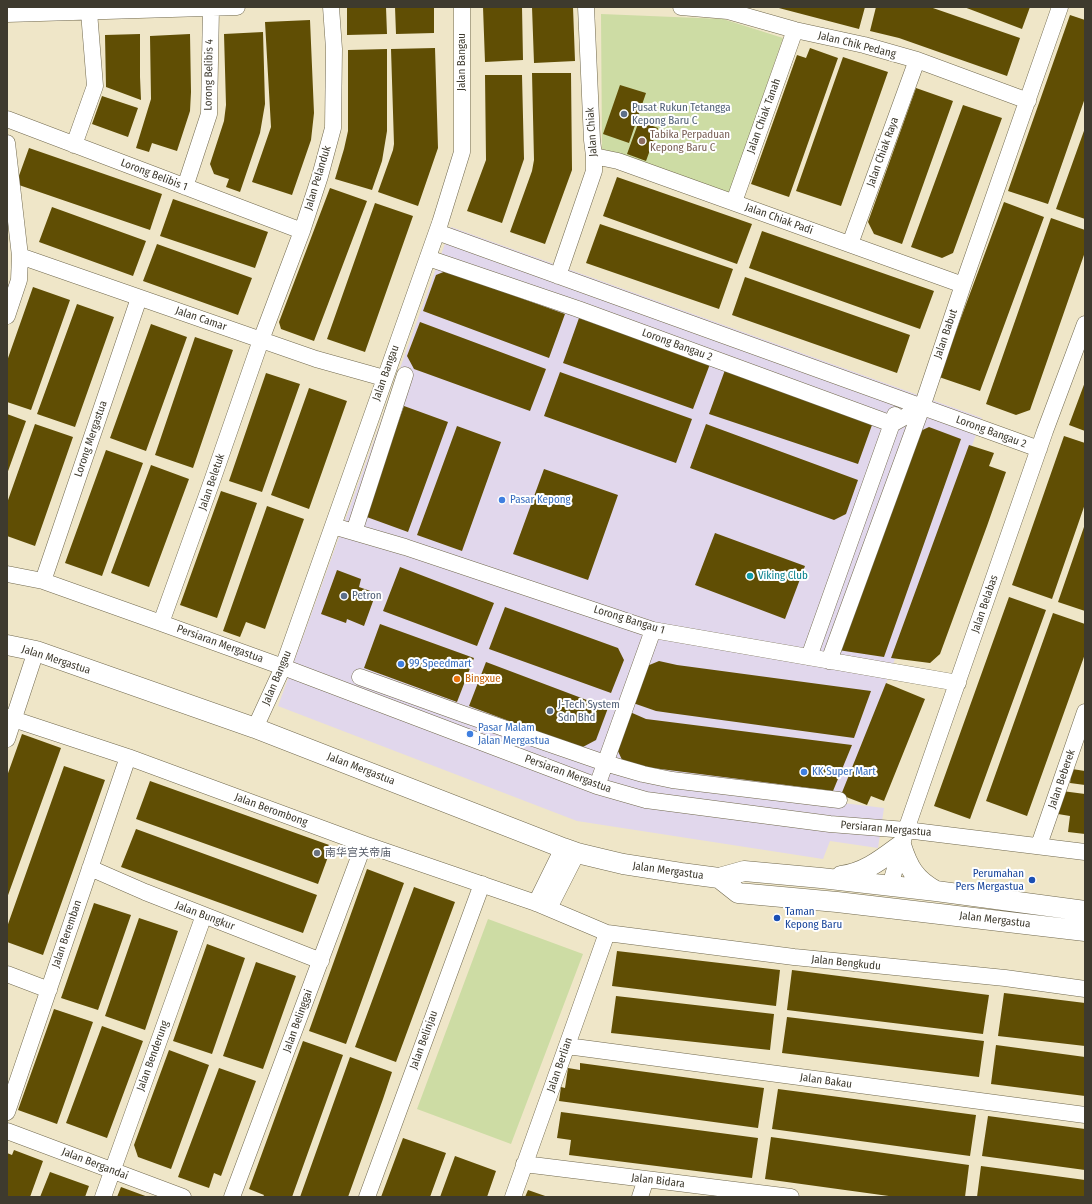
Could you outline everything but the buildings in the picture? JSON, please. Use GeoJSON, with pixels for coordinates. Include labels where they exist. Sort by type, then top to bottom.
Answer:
{"type":"FeatureCollection","features":[{"type":"Feature","properties":{"kind":"main road","name":"Jalan Mergastua"},"geometry":{"type":"LineString","coordinates":[[7,645],[36,651],[255,728],[570,850],[623,864],[719,878],[744,871],[821,878],[936,891],[1085,912]]}},
{"type":"Feature","properties":{"kind":"main road"},"geometry":{"type":"LineString","coordinates":[[821,878],[851,875],[864,870],[875,864],[903,838]]}},
{"type":"Feature","properties":{"kind":"main road"},"geometry":{"type":"LineString","coordinates":[[903,838],[906,861],[912,871],[919,880],[936,891]]}},
{"type":"Feature","properties":{"kind":"main road","name":"Jalan Mergastua"},"geometry":{"type":"LineString","coordinates":[[719,878],[738,893],[837,902],[1085,930]]}},
{"type":"Feature","properties":{"kind":"main road"},"geometry":{"type":"LineString","coordinates":[[837,902],[872,895],[890,886],[903,903],[914,911]]}},
{"type":"Feature","properties":{"kind":"street"},"geometry":{"type":"LineString","coordinates":[[7,14],[236,7]]}},
{"type":"Feature","properties":{"kind":"street","name":"Jalan Pelanduk"},"geometry":{"type":"LineString","coordinates":[[261,340],[302,231],[320,176],[333,128],[334,49],[331,7]]}},
{"type":"Feature","properties":{"kind":"street","name":"Jalan Bangau"},"geometry":{"type":"LineString","coordinates":[[255,728],[283,667],[384,378],[428,258],[459,166],[462,152],[462,7]]}},
{"type":"Feature","properties":{"kind":"street","name":"Jalan Chiak"},"geometry":{"type":"LineString","coordinates":[[558,276],[594,170],[586,7]]}},
{"type":"Feature","properties":{"kind":"street","name":"Jalan Chik Pedang"},"geometry":{"type":"LineString","coordinates":[[681,7],[728,11],[795,30],[864,46],[916,60],[1028,100]]}},
{"type":"Feature","properties":{"kind":"street","name":"Jalan Babut"},"geometry":{"type":"LineString","coordinates":[[829,661],[922,407],[1060,7]]}},
{"type":"Feature","properties":{"kind":"street","name":"Lorong Belibis 4"},"geometry":{"type":"LineString","coordinates":[[185,187],[209,114],[211,8]]}},
{"type":"Feature","properties":{"kind":"street"},"geometry":{"type":"LineString","coordinates":[[74,145],[95,86],[89,12]]}},
{"type":"Feature","properties":{"kind":"street","name":"Jalan Chiak Tanah"},"geometry":{"type":"LineString","coordinates":[[734,202],[795,30]]}},
{"type":"Feature","properties":{"kind":"street","name":"Jalan Chiak Raya"},"geometry":{"type":"LineString","coordinates":[[850,244],[916,60]]}},
{"type":"Feature","properties":{"kind":"street","name":"Lorong Belibis 1"},"geometry":{"type":"LineString","coordinates":[[7,119],[302,231]]}},
{"type":"Feature","properties":{"kind":"street"},"geometry":{"type":"LineString","coordinates":[[7,143],[20,256],[19,280],[7,316]]}},
{"type":"Feature","properties":{"kind":"street","name":"Jalan Chiak Padi"},"geometry":{"type":"LineString","coordinates":[[594,156],[618,161],[963,285]]}},
{"type":"Feature","properties":{"kind":"street","name":"Lorong Bangau 2"},"geometry":{"type":"LineString","coordinates":[[437,232],[1039,449]]}},
{"type":"Feature","properties":{"kind":"street","name":"Jalan Camar"},"geometry":{"type":"LineString","coordinates":[[20,256],[316,359],[384,378]]}},
{"type":"Feature","properties":{"kind":"street","name":"Lorong Bangau 2"},"geometry":{"type":"LineString","coordinates":[[428,258],[578,309],[892,424]]}},
{"type":"Feature","properties":{"kind":"street","name":"Lorong Mergastua"},"geometry":{"type":"LineString","coordinates":[[43,581],[139,298]]}},
{"type":"Feature","properties":{"kind":"street","name":"Jalan Belabas"},"geometry":{"type":"LineString","coordinates":[[890,886],[903,838],[1039,449],[1085,324]]}},
{"type":"Feature","properties":{"kind":"street","name":"Jalan Beletuk"},"geometry":{"type":"LineString","coordinates":[[161,623],[261,340]]}},
{"type":"Feature","properties":{"kind":"street"},"geometry":{"type":"LineString","coordinates":[[354,532],[405,375]]}},
{"type":"Feature","properties":{"kind":"street"},"geometry":{"type":"LineString","coordinates":[[809,657],[901,399]]}},
{"type":"Feature","properties":{"kind":"street"},"geometry":{"type":"LineString","coordinates":[[892,424],[922,407]]}},
{"type":"Feature","properties":{"kind":"street","name":"Lorong Bangau 1"},"geometry":{"type":"LineString","coordinates":[[333,526],[405,547],[653,630],[958,683]]}},
{"type":"Feature","properties":{"kind":"street","name":"Persiaran Mergastua"},"geometry":{"type":"LineString","coordinates":[[7,574],[43,581],[283,667],[597,786],[646,800],[830,824],[903,838],[1039,846],[1085,852]]}},
{"type":"Feature","properties":{"kind":"street"},"geometry":{"type":"LineString","coordinates":[[597,786],[653,630]]}},
{"type":"Feature","properties":{"kind":"street"},"geometry":{"type":"LineString","coordinates":[[7,738],[10,717],[36,651]]}},
{"type":"Feature","properties":{"kind":"street","name":"Persiaran Mergastua"},"geometry":{"type":"LineString","coordinates":[[360,677],[605,763],[643,774],[672,780],[839,800]]}},
{"type":"Feature","properties":{"kind":"street","name":"Jalan Beberek"},"geometry":{"type":"LineString","coordinates":[[1039,846],[1082,728],[1085,712]]}},
{"type":"Feature","properties":{"kind":"street","name":"Jalan Berombong"},"geometry":{"type":"LineString","coordinates":[[10,717],[128,757],[364,844],[543,906],[607,933]]}},
{"type":"Feature","properties":{"kind":"street","name":"Jalan Beremban"},"geometry":{"type":"LineString","coordinates":[[7,1112],[128,757]]}},
{"type":"Feature","properties":{"kind":"street","name":"Jalan Belinggai"},"geometry":{"type":"LineString","coordinates":[[232,1197],[364,844]]}},
{"type":"Feature","properties":{"kind":"street"},"geometry":{"type":"LineString","coordinates":[[543,906],[570,850]]}},
{"type":"Feature","properties":{"kind":"street","name":"Jalan Bungkur"},"geometry":{"type":"LineString","coordinates":[[90,868],[321,961]]}},
{"type":"Feature","properties":{"kind":"street","name":"Jalan Belinjau"},"geometry":{"type":"LineString","coordinates":[[367,1197],[482,884]]}},
{"type":"Feature","properties":{"kind":"street","name":"Jalan Benderung"},"geometry":{"type":"LineString","coordinates":[[103,1197],[204,915]]}},
{"type":"Feature","properties":{"kind":"street","name":"Jalan Bengkudu"},"geometry":{"type":"LineString","coordinates":[[607,933],[794,958],[1005,978],[1085,989]]}},
{"type":"Feature","properties":{"kind":"street","name":"Jalan Berlian"},"geometry":{"type":"LineString","coordinates":[[513,1197],[607,933]]}},
{"type":"Feature","properties":{"kind":"street"},"geometry":{"type":"LineString","coordinates":[[7,974],[49,990]]}},
{"type":"Feature","properties":{"kind":"street","name":"Jalan Bakau"},"geometry":{"type":"LineString","coordinates":[[567,1046],[1085,1115]]}},
{"type":"Feature","properties":{"kind":"street","name":"Jalan Bergandai"},"geometry":{"type":"LineString","coordinates":[[7,1131],[183,1197]]}},
{"type":"Feature","properties":{"kind":"street","name":"Jalan Bidara"},"geometry":{"type":"LineString","coordinates":[[524,1164],[791,1197]]}},
{"type":"Feature","properties":{"kind":"street"},"geometry":{"type":"LineString","coordinates":[[640,1197],[646,1179]]}},
{"type":"Feature","properties":{"kind":"shaded area"},"geometry":{"type":"Polygon","coordinates":[[[451,227],[982,418],[843,803],[884,808],[878,848],[830,841],[823,859],[577,821],[278,706],[451,227]]]}},
{"type":"Feature","properties":{"kind":"green space"},"geometry":{"type":"Polygon","coordinates":[[[601,14],[723,19],[783,38],[729,194],[602,149],[601,14]]]}},
{"type":"Feature","properties":{"kind":"green space"},"geometry":{"type":"Polygon","coordinates":[[[488,919],[583,954],[511,1144],[417,1109],[488,919]]]}},
{"type":"Feature","properties":{"kind":"place","name":"Pusat Rukun Tetangga Kepong Baru C"},"geometry":{"type":"Point","coordinates":[624,114]}},
{"type":"Feature","properties":{"kind":"place","name":"Tabika Perpaduan Kepong Baru C"},"geometry":{"type":"Point","coordinates":[642,141]}},
{"type":"Feature","properties":{"kind":"place","name":"Pasar Kepong"},"geometry":{"type":"Point","coordinates":[502,500]}},
{"type":"Feature","properties":{"kind":"place","name":"Viking Club"},"geometry":{"type":"Point","coordinates":[750,576]}},
{"type":"Feature","properties":{"kind":"place","name":"Petron"},"geometry":{"type":"Point","coordinates":[344,596]}},
{"type":"Feature","properties":{"kind":"place","name":"99 Speedmart"},"geometry":{"type":"Point","coordinates":[401,664]}},
{"type":"Feature","properties":{"kind":"place","name":"Bingxue"},"geometry":{"type":"Point","coordinates":[457,679]}},
{"type":"Feature","properties":{"kind":"place","name":"J-Tech System Sdn Bhd"},"geometry":{"type":"Point","coordinates":[550,711]}},
{"type":"Feature","properties":{"kind":"place","name":"Pasar Malam Jalan Mergastua"},"geometry":{"type":"Point","coordinates":[470,734]}},
{"type":"Feature","properties":{"kind":"place","name":"KK Super Mart"},"geometry":{"type":"Point","coordinates":[804,772]}},
{"type":"Feature","properties":{"kind":"place","name":"南华宫关帝庙"},"geometry":{"type":"Point","coordinates":[317,853]}},
{"type":"Feature","properties":{"kind":"place","name":"Perumahan Pers Mergastua"},"geometry":{"type":"Point","coordinates":[1032,880]}},
{"type":"Feature","properties":{"kind":"place","name":"Taman Kepong Baru"},"geometry":{"type":"Point","coordinates":[777,918]}}]}
